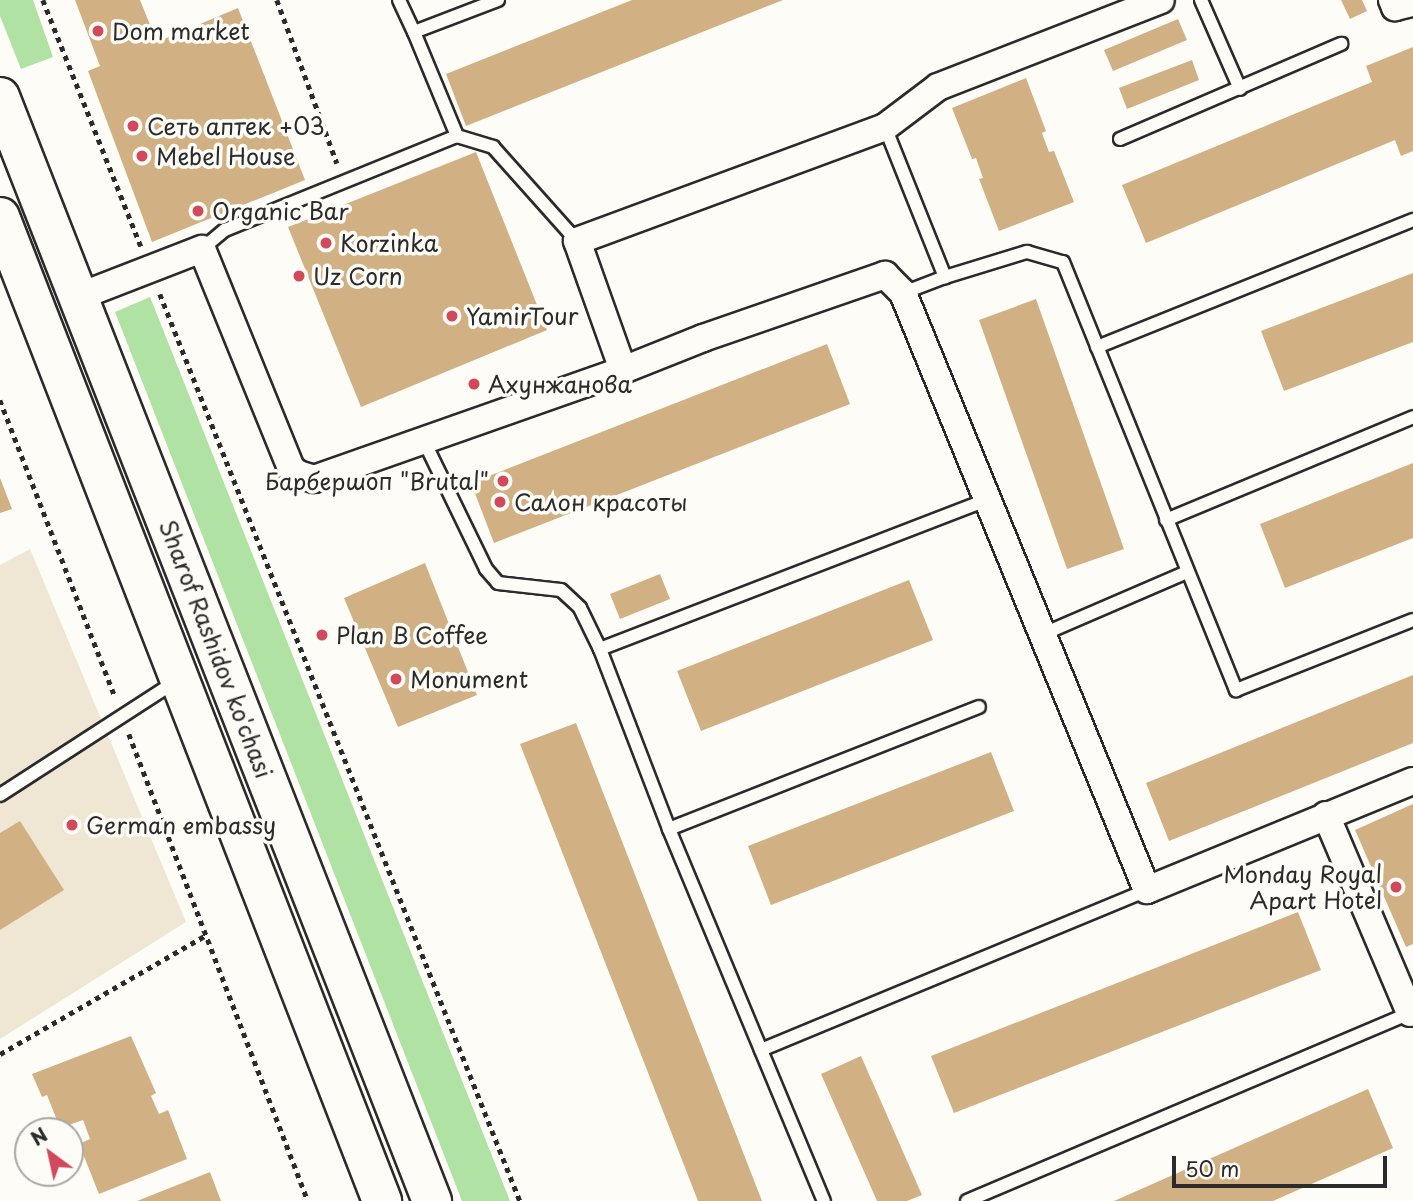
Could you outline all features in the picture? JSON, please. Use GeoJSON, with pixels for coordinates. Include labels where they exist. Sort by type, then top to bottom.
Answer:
{"type":"FeatureCollection","features":[{"type":"Feature","properties":{"kind":"main road","name":"Sharof Rashidov ko'chasi"},"geometry":{"type":"LineString","coordinates":[[0,97],[432,1201]]}},
{"type":"Feature","properties":{"kind":"main road","name":"Sharof Rashidov ko'chasi"},"geometry":{"type":"LineString","coordinates":[[0,217],[382,1201]]}},
{"type":"Feature","properties":{"kind":"main road"},"geometry":{"type":"LineString","coordinates":[[37,314],[78,297]]}},
{"type":"Feature","properties":{"kind":"street"},"geometry":{"type":"LineString","coordinates":[[623,370],[577,241],[885,127],[938,87],[1161,0]]}},
{"type":"Feature","properties":{"kind":"street"},"geometry":{"type":"LineString","coordinates":[[1392,0],[1395,7],[1413,3]]}},
{"type":"Feature","properties":{"kind":"street"},"geometry":{"type":"LineString","coordinates":[[78,297],[202,249],[290,468],[298,474],[314,479],[885,275],[904,293],[1147,890],[1413,781]]}},
{"type":"Feature","properties":{"kind":"street"},"geometry":{"type":"LineString","coordinates":[[1326,815],[1412,1015]]}},
{"type":"Feature","properties":{"kind":"lane"},"geometry":{"type":"LineString","coordinates":[[399,0],[457,136]]}},
{"type":"Feature","properties":{"kind":"lane"},"geometry":{"type":"LineString","coordinates":[[414,32],[498,0]]}},
{"type":"Feature","properties":{"kind":"lane"},"geometry":{"type":"LineString","coordinates":[[1202,0],[1240,89]]}},
{"type":"Feature","properties":{"kind":"lane"},"geometry":{"type":"LineString","coordinates":[[1120,139],[1342,44]]}},
{"type":"Feature","properties":{"kind":"lane"},"geometry":{"type":"LineString","coordinates":[[885,127],[945,277]]}},
{"type":"Feature","properties":{"kind":"lane"},"geometry":{"type":"LineString","coordinates":[[202,249],[225,230],[457,136],[494,147],[577,241]]}},
{"type":"Feature","properties":{"kind":"lane"},"geometry":{"type":"LineString","coordinates":[[1097,347],[1413,220]]}},
{"type":"Feature","properties":{"kind":"lane"},"geometry":{"type":"LineString","coordinates":[[904,293],[945,277],[1027,252],[1063,262],[1186,572],[1236,690],[1413,620]]}},
{"type":"Feature","properties":{"kind":"lane"},"geometry":{"type":"LineString","coordinates":[[1166,520],[1413,417]]}},
{"type":"Feature","properties":{"kind":"lane"},"geometry":{"type":"LineString","coordinates":[[423,439],[485,569],[498,583],[561,590],[580,608],[600,649],[669,830],[824,1201]]}},
{"type":"Feature","properties":{"kind":"lane"},"geometry":{"type":"LineString","coordinates":[[600,649],[989,499]]}},
{"type":"Feature","properties":{"kind":"lane"},"geometry":{"type":"LineString","coordinates":[[1041,635],[1186,572]]}},
{"type":"Feature","properties":{"kind":"lane"},"geometry":{"type":"LineString","coordinates":[[0,795],[179,679]]}},
{"type":"Feature","properties":{"kind":"lane"},"geometry":{"type":"LineString","coordinates":[[669,830],[979,707]]}},
{"type":"Feature","properties":{"kind":"lane"},"geometry":{"type":"LineString","coordinates":[[761,1049],[1147,890]]}},
{"type":"Feature","properties":{"kind":"lane"},"geometry":{"type":"LineString","coordinates":[[967,1201],[1412,1015]]}},
{"type":"Feature","properties":{"kind":"path"},"geometry":{"type":"LineString","coordinates":[[43,0],[520,1201]]}},
{"type":"Feature","properties":{"kind":"path"},"geometry":{"type":"LineString","coordinates":[[277,0],[343,182]]}},
{"type":"Feature","properties":{"kind":"path"},"geometry":{"type":"LineString","coordinates":[[0,400],[309,1201]]}},
{"type":"Feature","properties":{"kind":"path"},"geometry":{"type":"LineString","coordinates":[[0,1054],[206,935]]}},
{"type":"Feature","properties":{"kind":"shaded area","name":"German embassy"},"geometry":{"type":"Polygon","coordinates":[[[30,549],[186,922],[0,1039],[0,565],[30,549]]]}},
{"type":"Feature","properties":{"kind":"green space"},"geometry":{"type":"Polygon","coordinates":[[[0,0],[33,0],[53,57],[21,69],[0,16],[0,0]]]}},
{"type":"Feature","properties":{"kind":"green space"},"geometry":{"type":"Polygon","coordinates":[[[150,297],[510,1201],[462,1201],[115,312],[150,297]]]}},
{"type":"Feature","properties":{"kind":"building"},"geometry":{"type":"Polygon","coordinates":[[[75,0],[140,0],[157,42],[238,8],[305,180],[152,242],[88,71],[100,66],[75,0]]]}},
{"type":"Feature","properties":{"kind":"building"},"geometry":{"type":"Polygon","coordinates":[[[632,0],[783,0],[466,126],[446,74],[632,0]]]}},
{"type":"Feature","properties":{"kind":"building"},"geometry":{"type":"Polygon","coordinates":[[[1341,0],[1362,0],[1367,11],[1350,19],[1341,0]]]}},
{"type":"Feature","properties":{"kind":"building"},"geometry":{"type":"Polygon","coordinates":[[[1178,19],[1187,40],[1113,71],[1104,50],[1178,19]]]}},
{"type":"Feature","properties":{"kind":"building"},"geometry":{"type":"Polygon","coordinates":[[[1413,47],[1413,151],[1401,156],[1395,140],[1146,243],[1122,185],[1372,82],[1366,66],[1413,47]]]}},
{"type":"Feature","properties":{"kind":"building"},"geometry":{"type":"Polygon","coordinates":[[[1192,60],[1199,80],[1127,109],[1119,88],[1192,60]]]}},
{"type":"Feature","properties":{"kind":"building"},"geometry":{"type":"Polygon","coordinates":[[[1026,78],[1046,131],[1042,133],[1049,152],[1054,151],[1074,202],[999,231],[979,179],[983,178],[976,158],[972,159],[952,108],[1026,78]]]}},
{"type":"Feature","properties":{"kind":"building"},"geometry":{"type":"Polygon","coordinates":[[[476,152],[547,330],[361,407],[288,227],[476,152]]]}},
{"type":"Feature","properties":{"kind":"building"},"geometry":{"type":"Polygon","coordinates":[[[1413,273],[1413,342],[1284,391],[1261,331],[1413,273]]]}},
{"type":"Feature","properties":{"kind":"building"},"geometry":{"type":"Polygon","coordinates":[[[1036,299],[1124,549],[1067,569],[979,320],[1036,299]]]}},
{"type":"Feature","properties":{"kind":"building"},"geometry":{"type":"Polygon","coordinates":[[[827,344],[850,404],[494,543],[471,483],[827,344]]]}},
{"type":"Feature","properties":{"kind":"building"},"geometry":{"type":"Polygon","coordinates":[[[1413,463],[1413,538],[1285,588],[1260,524],[1413,463]]]}},
{"type":"Feature","properties":{"kind":"building"},"geometry":{"type":"Polygon","coordinates":[[[0,478],[12,509],[0,513],[0,478]]]}},
{"type":"Feature","properties":{"kind":"building"},"geometry":{"type":"Polygon","coordinates":[[[425,563],[477,695],[398,727],[344,598],[425,563]]]}},
{"type":"Feature","properties":{"kind":"building"},"geometry":{"type":"Polygon","coordinates":[[[660,574],[670,599],[620,619],[610,594],[660,574]]]}},
{"type":"Feature","properties":{"kind":"building"},"geometry":{"type":"Polygon","coordinates":[[[909,580],[933,640],[701,731],[677,671],[909,580]]]}},
{"type":"Feature","properties":{"kind":"building"},"geometry":{"type":"Polygon","coordinates":[[[1413,675],[1413,743],[1169,841],[1146,783],[1413,675]]]}},
{"type":"Feature","properties":{"kind":"building"},"geometry":{"type":"Polygon","coordinates":[[[576,723],[762,1201],[698,1201],[520,744],[576,723]]]}},
{"type":"Feature","properties":{"kind":"building"},"geometry":{"type":"Polygon","coordinates":[[[991,752],[1014,811],[771,905],[748,846],[991,752]]]}},
{"type":"Feature","properties":{"kind":"building","name":"Monday Royal Apart Hotel"},"geometry":{"type":"Polygon","coordinates":[[[1413,804],[1413,944],[1406,947],[1355,830],[1413,804]]]}},
{"type":"Feature","properties":{"kind":"building"},"geometry":{"type":"Polygon","coordinates":[[[20,821],[64,890],[0,930],[0,833],[20,821]]]}},
{"type":"Feature","properties":{"kind":"building"},"geometry":{"type":"Polygon","coordinates":[[[1298,912],[1321,970],[954,1113],[931,1056],[1298,912]]]}},
{"type":"Feature","properties":{"kind":"building"},"geometry":{"type":"Polygon","coordinates":[[[131,1036],[156,1093],[151,1096],[159,1114],[168,1110],[187,1159],[99,1194],[84,1156],[84,1142],[90,1139],[84,1117],[56,1117],[47,1095],[42,1097],[32,1074],[131,1036]]]}},
{"type":"Feature","properties":{"kind":"building"},"geometry":{"type":"Polygon","coordinates":[[[861,1056],[922,1195],[907,1201],[877,1201],[821,1074],[861,1056]]]}},
{"type":"Feature","properties":{"kind":"building"},"geometry":{"type":"Polygon","coordinates":[[[1368,1089],[1393,1148],[1273,1201],[1114,1201],[1368,1089]]]}},
{"type":"Feature","properties":{"kind":"building"},"geometry":{"type":"Polygon","coordinates":[[[210,1172],[221,1201],[137,1201],[210,1172]]]}},
{"type":"Feature","properties":{"kind":"place","name":"Dom market"},"geometry":{"type":"Point","coordinates":[98,31]}},
{"type":"Feature","properties":{"kind":"place","name":"Сеть аптек +03"},"geometry":{"type":"Point","coordinates":[133,126]}},
{"type":"Feature","properties":{"kind":"place","name":"Mebel House"},"geometry":{"type":"Point","coordinates":[142,156]}},
{"type":"Feature","properties":{"kind":"place","name":"Organic Bar"},"geometry":{"type":"Point","coordinates":[198,211]}},
{"type":"Feature","properties":{"kind":"place","name":"Korzinka"},"geometry":{"type":"Point","coordinates":[326,243]}},
{"type":"Feature","properties":{"kind":"place","name":"Uz Corn"},"geometry":{"type":"Point","coordinates":[299,276]}},
{"type":"Feature","properties":{"kind":"place","name":"YamirTour"},"geometry":{"type":"Point","coordinates":[452,316]}},
{"type":"Feature","properties":{"kind":"place","name":"Ахунжанова"},"geometry":{"type":"Point","coordinates":[474,384]}},
{"type":"Feature","properties":{"kind":"place","name":"Барбершоп \"Brutal\""},"geometry":{"type":"Point","coordinates":[503,481]}},
{"type":"Feature","properties":{"kind":"place","name":"Салон красоты"},"geometry":{"type":"Point","coordinates":[500,502]}},
{"type":"Feature","properties":{"kind":"place","name":"Plan B Coffee"},"geometry":{"type":"Point","coordinates":[322,635]}},
{"type":"Feature","properties":{"kind":"place","name":"Monument"},"geometry":{"type":"Point","coordinates":[396,679]}},
{"type":"Feature","properties":{"kind":"place","name":"German embassy"},"geometry":{"type":"Point","coordinates":[72,825]}},
{"type":"Feature","properties":{"kind":"place","name":"Monday Royal Apart Hotel"},"geometry":{"type":"Point","coordinates":[1396,887]}}]}
